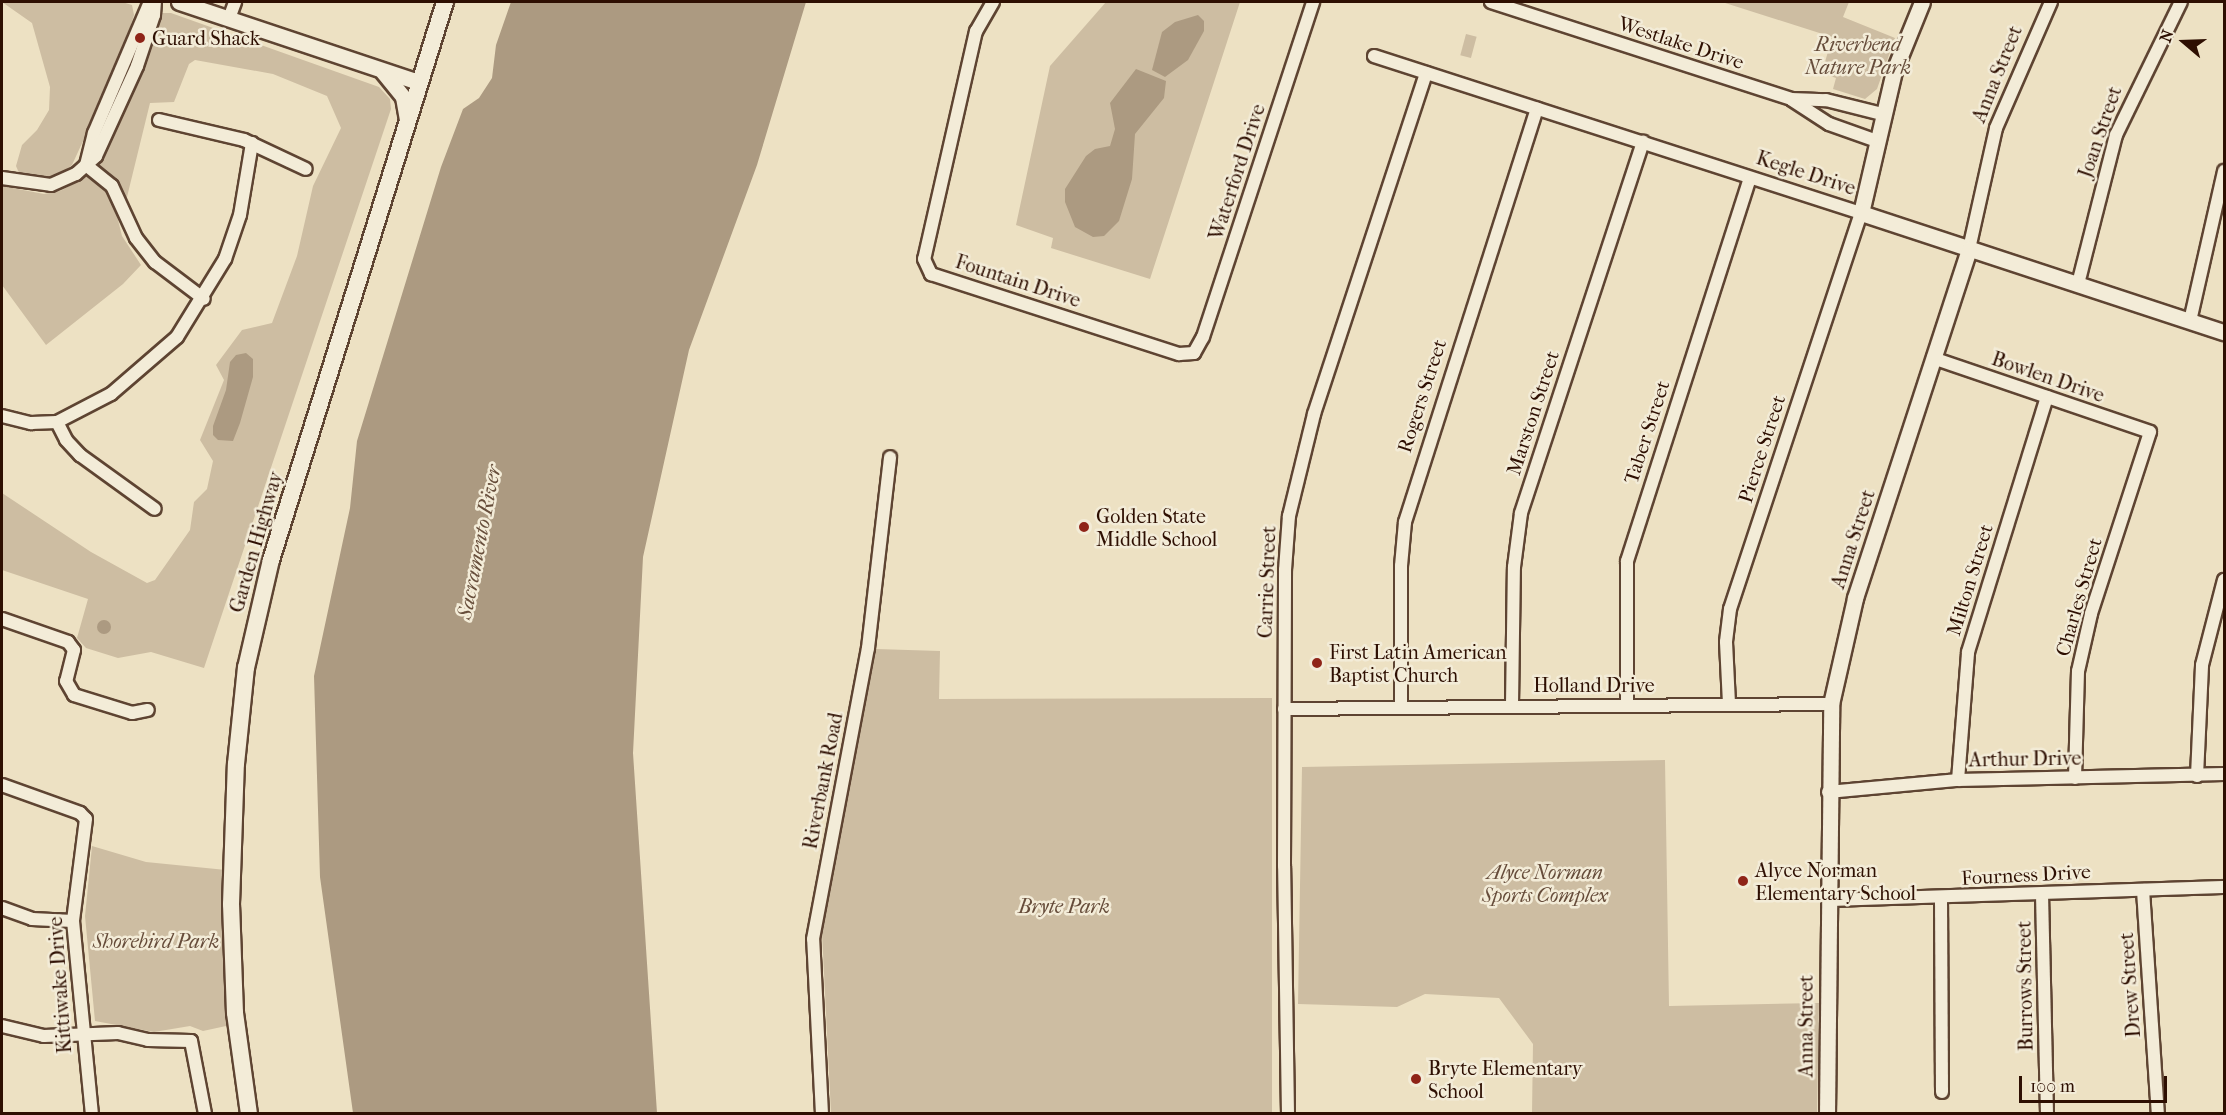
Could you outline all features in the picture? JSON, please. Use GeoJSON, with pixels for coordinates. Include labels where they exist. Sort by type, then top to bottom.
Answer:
{"type":"FeatureCollection","features":[{"type":"Feature","properties":{"kind":"main road","name":"Garden Highway"},"geometry":{"type":"LineString","coordinates":[[249,1113],[235,1013],[231,915],[236,764],[246,668],[271,560],[418,82],[445,2]]}},
{"type":"Feature","properties":{"kind":"street"},"geometry":{"type":"LineString","coordinates":[[86,165],[94,133],[150,2]]}},
{"type":"Feature","properties":{"kind":"street"},"geometry":{"type":"LineString","coordinates":[[2,178],[51,184],[64,181],[96,156],[137,66],[154,15],[155,2]]}},
{"type":"Feature","properties":{"kind":"street"},"geometry":{"type":"LineString","coordinates":[[179,2],[232,9],[418,82]]}},
{"type":"Feature","properties":{"kind":"street","name":"Fountain Drive"},"geometry":{"type":"LineString","coordinates":[[993,2],[976,31],[924,259],[931,274],[1179,354],[1194,353]]}},
{"type":"Feature","properties":{"kind":"street","name":"Waterford Drive"},"geometry":{"type":"LineString","coordinates":[[1194,353],[1203,337],[1313,2]]}},
{"type":"Feature","properties":{"kind":"street","name":"Westlake Drive"},"geometry":{"type":"LineString","coordinates":[[1491,2],[1791,99],[1835,102],[1882,114]]}},
{"type":"Feature","properties":{"kind":"street"},"geometry":{"type":"LineString","coordinates":[[1861,213],[1882,114],[1894,71],[1922,2]]}},
{"type":"Feature","properties":{"kind":"street","name":"Anna Street"},"geometry":{"type":"LineString","coordinates":[[1827,1113],[1828,792],[1831,704],[1852,608],[1969,249],[1996,128],[2051,2]]}},
{"type":"Feature","properties":{"kind":"street","name":"Joan Street"},"geometry":{"type":"LineString","coordinates":[[2078,284],[2115,135],[2181,2]]}},
{"type":"Feature","properties":{"kind":"street","name":"Kegle Drive"},"geometry":{"type":"LineString","coordinates":[[1374,56],[2224,332]]}},
{"type":"Feature","properties":{"kind":"street"},"geometry":{"type":"LineString","coordinates":[[378,68],[402,94],[407,119]]}},
{"type":"Feature","properties":{"kind":"street","name":"Carrie Street"},"geometry":{"type":"LineString","coordinates":[[1288,1113],[1284,709],[1287,539],[1297,474],[1426,73]]}},
{"type":"Feature","properties":{"kind":"street","name":"Westlake Drive"},"geometry":{"type":"LineString","coordinates":[[1791,99],[1829,124],[1877,141]]}},
{"type":"Feature","properties":{"kind":"street"},"geometry":{"type":"LineString","coordinates":[[1829,124],[1835,102]]}},
{"type":"Feature","properties":{"kind":"street","name":"Rogers Street"},"geometry":{"type":"LineString","coordinates":[[1401,706],[1401,566],[1405,522],[1537,109]]}},
{"type":"Feature","properties":{"kind":"street"},"geometry":{"type":"LineString","coordinates":[[159,120],[252,143],[306,169]]}},
{"type":"Feature","properties":{"kind":"street","name":"Marston Street"},"geometry":{"type":"LineString","coordinates":[[1512,705],[1514,567],[1521,513],[1643,142]]}},
{"type":"Feature","properties":{"kind":"street"},"geometry":{"type":"LineString","coordinates":[[2,416],[31,423],[57,422],[136,376],[177,337],[204,299],[225,259],[240,214],[252,143]]}},
{"type":"Feature","properties":{"kind":"street"},"geometry":{"type":"LineString","coordinates":[[86,165],[112,186],[136,238],[155,262],[204,299]]}},
{"type":"Feature","properties":{"kind":"street"},"geometry":{"type":"LineString","coordinates":[[2190,321],[2224,171]]}},
{"type":"Feature","properties":{"kind":"street","name":"Taber Street"},"geometry":{"type":"LineString","coordinates":[[1627,706],[1627,561],[1750,178]]}},
{"type":"Feature","properties":{"kind":"street","name":"Pierce Street"},"geometry":{"type":"LineString","coordinates":[[1729,703],[1726,642],[1730,609],[1861,213]]}},
{"type":"Feature","properties":{"kind":"street","name":"Bowlen Drive"},"geometry":{"type":"LineString","coordinates":[[1934,358],[2150,432]]}},
{"type":"Feature","properties":{"kind":"street","name":"Milton Street"},"geometry":{"type":"LineString","coordinates":[[1958,780],[1968,652],[2047,398]]}},
{"type":"Feature","properties":{"kind":"street"},"geometry":{"type":"LineString","coordinates":[[57,422],[66,440],[80,455],[155,509]]}},
{"type":"Feature","properties":{"kind":"street","name":"Charles Street"},"geometry":{"type":"LineString","coordinates":[[2075,778],[2078,671],[2091,614],[2150,432]]}},
{"type":"Feature","properties":{"kind":"street","name":"Riverbank Road"},"geometry":{"type":"LineString","coordinates":[[822,1113],[813,939],[868,648],[890,457]]}},
{"type":"Feature","properties":{"kind":"street"},"geometry":{"type":"LineString","coordinates":[[2197,776],[2202,665],[2224,580]]}},
{"type":"Feature","properties":{"kind":"street"},"geometry":{"type":"LineString","coordinates":[[2,619],[68,642],[74,650],[66,681],[74,696],[132,713],[148,711]]}},
{"type":"Feature","properties":{"kind":"street","name":"Holland Drive"},"geometry":{"type":"LineString","coordinates":[[1284,709],[1729,703],[1831,704]]}},
{"type":"Feature","properties":{"kind":"street","name":"Arthur Drive"},"geometry":{"type":"LineString","coordinates":[[1828,792],[1958,780],[2224,774]]}},
{"type":"Feature","properties":{"kind":"street","name":"Kittiwake Drive"},"geometry":{"type":"LineString","coordinates":[[2,785],[80,813],[86,819],[73,921],[82,1035],[92,1113]]}},
{"type":"Feature","properties":{"kind":"street","name":"Fourness Drive"},"geometry":{"type":"LineString","coordinates":[[1829,900],[1941,899],[2224,887]]}},
{"type":"Feature","properties":{"kind":"street","name":"Drew Street"},"geometry":{"type":"LineString","coordinates":[[2143,890],[2158,1113]]}},
{"type":"Feature","properties":{"kind":"street","name":"Burrows Street"},"geometry":{"type":"LineString","coordinates":[[2042,894],[2047,1113]]}},
{"type":"Feature","properties":{"kind":"street"},"geometry":{"type":"LineString","coordinates":[[1941,899],[1942,1092]]}},
{"type":"Feature","properties":{"kind":"street"},"geometry":{"type":"LineString","coordinates":[[2,908],[32,919],[73,921]]}},
{"type":"Feature","properties":{"kind":"street"},"geometry":{"type":"LineString","coordinates":[[2,1026],[44,1036],[118,1033],[148,1040],[191,1041],[205,1113]]}},
{"type":"Feature","properties":{"kind":"green space"},"geometry":{"type":"Polygon","coordinates":[[[2,2],[122,2],[132,5],[134,15],[119,63],[72,165],[58,176],[31,177],[19,173],[16,166],[22,145],[37,130],[49,110],[50,87],[32,23],[2,2]]]}},
{"type":"Feature","properties":{"kind":"green space"},"geometry":{"type":"Polygon","coordinates":[[[1106,2],[1240,2],[1150,279],[1051,248],[1053,238],[1016,225],[1050,66],[1106,2]]]}},
{"type":"Feature","properties":{"kind":"green space","name":"Riverbend Nature Park"},"geometry":{"type":"Polygon","coordinates":[[[1722,2],[1849,2],[1843,17],[1895,38],[1877,89],[1865,99],[1833,89],[1836,78],[1822,73],[1832,37],[1722,2]]]}},
{"type":"Feature","properties":{"kind":"green space"},"geometry":{"type":"Polygon","coordinates":[[[160,13],[171,13],[379,87],[390,99],[391,109],[204,668],[151,652],[118,658],[86,648],[77,638],[88,599],[2,570],[2,493],[91,552],[147,583],[155,580],[190,530],[194,502],[207,489],[213,461],[200,440],[224,380],[216,365],[242,330],[272,323],[297,256],[313,186],[341,128],[327,96],[273,74],[195,60],[189,64],[174,102],[150,103],[127,197],[114,204],[122,236],[141,265],[123,284],[46,345],[2,285],[2,186],[44,194],[60,191],[81,180],[99,160],[160,13]]]}},
{"type":"Feature","properties":{"kind":"green space"},"geometry":{"type":"Polygon","coordinates":[[[1466,34],[1477,37],[1471,58],[1460,55],[1466,34]]]}},
{"type":"Feature","properties":{"kind":"green space","name":"Bryte Park"},"geometry":{"type":"Polygon","coordinates":[[[876,649],[940,651],[939,699],[1272,698],[1272,1113],[831,1113],[822,933],[876,649]]]}},
{"type":"Feature","properties":{"kind":"green space","name":"Alyce Norman Sports Complex"},"geometry":{"type":"Polygon","coordinates":[[[1665,760],[1669,1006],[1819,1003],[1817,1113],[1532,1113],[1533,1044],[1499,998],[1425,994],[1397,1007],[1298,1004],[1302,767],[1665,760]]]}},
{"type":"Feature","properties":{"kind":"green space","name":"Shorebird Park"},"geometry":{"type":"Polygon","coordinates":[[[92,846],[146,862],[226,870],[226,1026],[203,1031],[190,1026],[154,1032],[95,1021],[85,916],[92,846]]]}},
{"type":"Feature","properties":{"kind":"water","name":"Sacramento River"},"geometry":{"type":"Polygon","coordinates":[[[511,2],[806,2],[757,165],[689,350],[643,557],[633,753],[657,1113],[353,1113],[320,877],[314,676],[350,508],[357,441],[441,167],[463,109],[479,98],[492,78],[496,45],[511,2]]]}},
{"type":"Feature","properties":{"kind":"water"},"geometry":{"type":"Polygon","coordinates":[[[1198,15],[1204,21],[1204,31],[1188,60],[1165,77],[1152,70],[1162,32],[1175,22],[1198,15]]]}},
{"type":"Feature","properties":{"kind":"water"},"geometry":{"type":"Polygon","coordinates":[[[1136,69],[1166,81],[1164,98],[1135,134],[1132,179],[1119,221],[1104,236],[1093,237],[1075,227],[1065,202],[1065,189],[1086,156],[1095,149],[1110,146],[1115,129],[1110,103],[1136,69]]]}},
{"type":"Feature","properties":{"kind":"water"},"geometry":{"type":"Polygon","coordinates":[[[246,353],[253,359],[253,377],[240,423],[233,441],[218,440],[213,435],[213,426],[226,390],[230,362],[236,355],[246,353]]]}},
{"type":"Feature","properties":{"kind":"water"},"geometry":{"type":"Polygon","coordinates":[[[101,620],[107,620],[111,627],[107,634],[101,634],[97,630],[97,624],[101,620]]]}},
{"type":"Feature","properties":{"kind":"place","name":"Guard Shack"},"geometry":{"type":"Point","coordinates":[140,38]}},
{"type":"Feature","properties":{"kind":"place","name":"Golden State Middle School"},"geometry":{"type":"Point","coordinates":[1084,527]}},
{"type":"Feature","properties":{"kind":"place","name":"First Latin American Baptist Church"},"geometry":{"type":"Point","coordinates":[1317,663]}},
{"type":"Feature","properties":{"kind":"place","name":"Alyce Norman Elementary School"},"geometry":{"type":"Point","coordinates":[1743,881]}},
{"type":"Feature","properties":{"kind":"place","name":"Bryte Elementary School"},"geometry":{"type":"Point","coordinates":[1416,1079]}}]}
